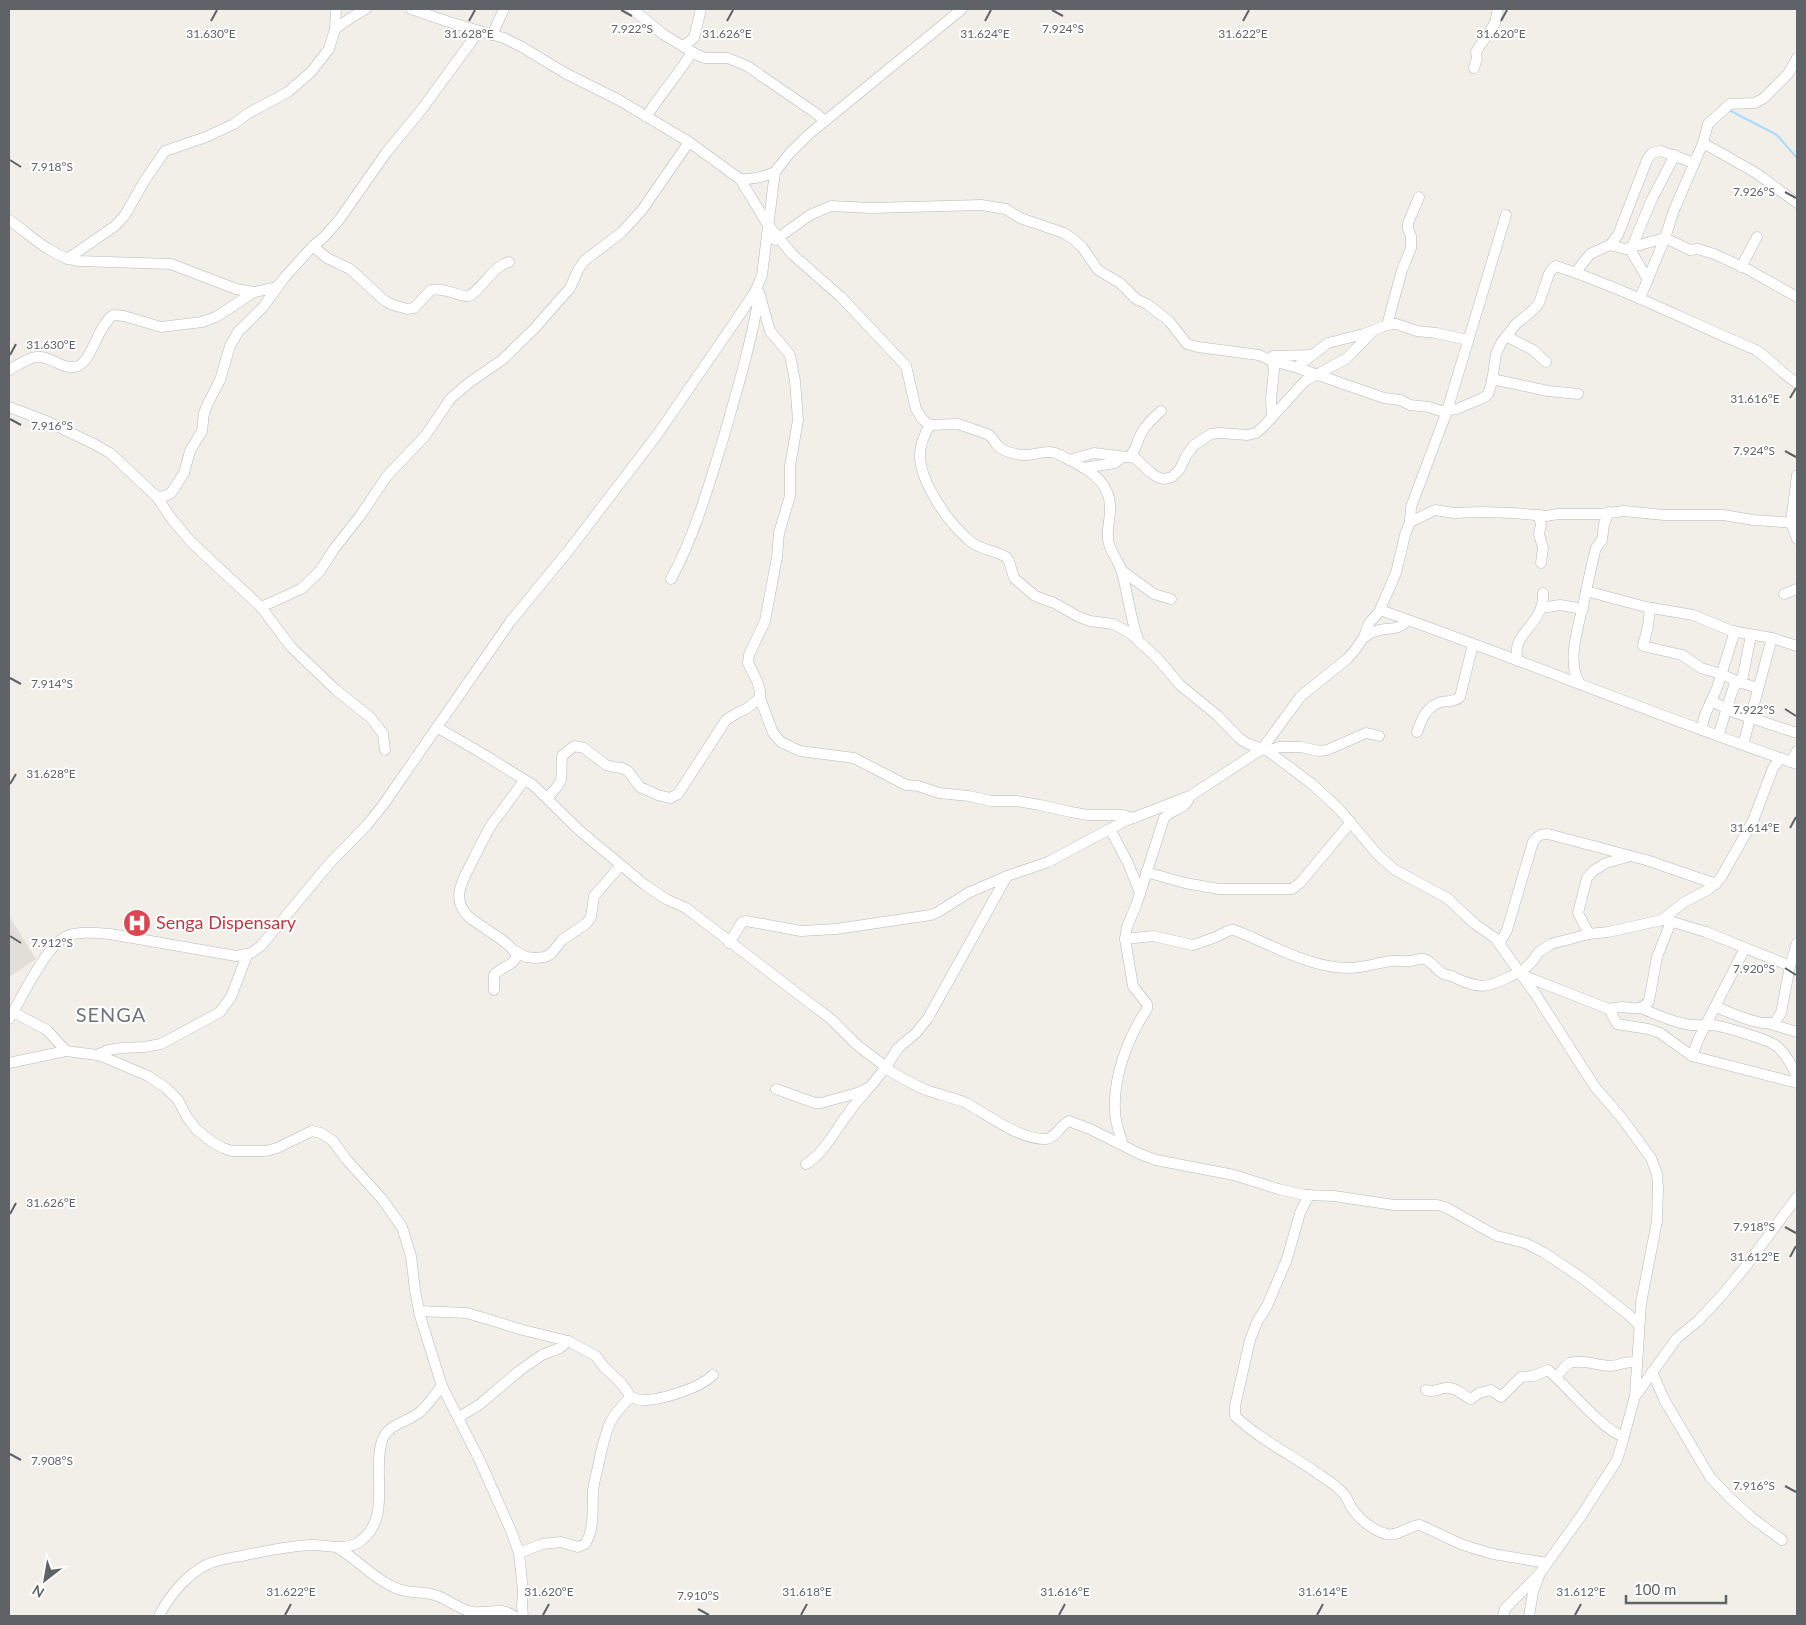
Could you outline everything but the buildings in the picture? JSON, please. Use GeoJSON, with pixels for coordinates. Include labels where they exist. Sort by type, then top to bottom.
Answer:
{"type":"FeatureCollection","features":[{"type":"Feature","properties":{"kind":"street"},"geometry":{"type":"LineString","coordinates":[[67,259],[115,226],[125,215],[145,180],[166,151],[229,127],[247,114],[288,92],[311,72],[324,57],[333,40],[336,9]]}},
{"type":"Feature","properties":{"kind":"street"},"geometry":{"type":"LineString","coordinates":[[335,29],[366,9]]}},
{"type":"Feature","properties":{"kind":"street"},"geometry":{"type":"LineString","coordinates":[[411,9],[504,38],[522,47],[564,73],[600,90],[689,142],[740,179],[768,225],[792,254],[841,298],[906,366],[916,409],[922,419],[930,425],[958,424],[991,436],[1002,449],[1022,455],[1047,452],[1057,453],[1098,478],[1108,494],[1110,506],[1109,545],[1121,570],[1131,620],[1138,640]]}},
{"type":"Feature","properties":{"kind":"street"},"geometry":{"type":"LineString","coordinates":[[492,35],[504,9]]}},
{"type":"Feature","properties":{"kind":"street"},"geometry":{"type":"LineString","coordinates":[[632,9],[663,34],[701,58],[728,58],[747,66],[817,114],[824,121]]}},
{"type":"Feature","properties":{"kind":"street"},"geometry":{"type":"LineString","coordinates":[[646,116],[672,82],[694,38],[701,9]]}},
{"type":"Feature","properties":{"kind":"street"},"geometry":{"type":"LineString","coordinates":[[740,179],[760,178],[775,172],[797,144],[962,9]]}},
{"type":"Feature","properties":{"kind":"street"},"geometry":{"type":"LineString","coordinates":[[1474,68],[1477,58],[1476,52],[1495,23],[1498,9]]}},
{"type":"Feature","properties":{"kind":"street"},"geometry":{"type":"LineString","coordinates":[[158,497],[165,496],[171,492],[184,473],[190,451],[202,431],[204,414],[223,371],[234,338],[284,278],[339,220],[381,160],[422,109],[479,31]]}},
{"type":"Feature","properties":{"kind":"street"},"geometry":{"type":"LineString","coordinates":[[1640,298],[1665,238],[1674,210],[1703,143],[1708,124],[1727,106],[1755,103],[1764,98],[1792,73],[1797,58]]}},
{"type":"Feature","properties":{"kind":"street"},"geometry":{"type":"LineString","coordinates":[[261,607],[301,589],[320,571],[387,476],[425,436],[451,398],[502,360],[534,329],[570,288],[584,261],[622,232],[642,210],[689,142]]}},
{"type":"Feature","properties":{"kind":"street"},"geometry":{"type":"LineString","coordinates":[[1703,143],[1756,173],[1797,204]]}},
{"type":"Feature","properties":{"kind":"street"},"geometry":{"type":"LineString","coordinates":[[1576,272],[1590,254],[1610,245],[1618,235],[1649,157],[1655,151],[1676,155],[1694,163]]}},
{"type":"Feature","properties":{"kind":"street"},"geometry":{"type":"LineString","coordinates":[[1648,280],[1631,251],[1652,198],[1676,155]]}},
{"type":"Feature","properties":{"kind":"street"},"geometry":{"type":"LineString","coordinates":[[672,580],[683,557],[712,478],[742,373],[762,275],[775,172]]}},
{"type":"Feature","properties":{"kind":"street"},"geometry":{"type":"LineString","coordinates":[[1387,325],[1402,270],[1411,248],[1408,223],[1419,197]]}},
{"type":"Feature","properties":{"kind":"street"},"geometry":{"type":"LineString","coordinates":[[766,247],[778,236],[810,215],[831,206],[871,208],[935,205],[980,206],[1006,209],[1020,218],[1064,232],[1086,251],[1098,270],[1120,283],[1136,298],[1169,321],[1186,344],[1198,348],[1226,350],[1268,359],[1384,398],[1400,400],[1410,406],[1429,407],[1441,411],[1457,410],[1483,398],[1490,389],[1496,354],[1506,336],[1539,302],[1553,268],[1556,266],[1576,272],[1640,298],[1756,350],[1797,383]]}},
{"type":"Feature","properties":{"kind":"street"},"geometry":{"type":"LineString","coordinates":[[1265,750],[1301,696],[1347,659],[1364,637],[1369,623],[1380,610],[1396,574],[1410,522],[1410,507],[1447,411],[1506,215]]}},
{"type":"Feature","properties":{"kind":"street"},"geometry":{"type":"LineString","coordinates":[[9,220],[38,243],[67,259],[172,264],[221,284],[254,292]]}},
{"type":"Feature","properties":{"kind":"street"},"geometry":{"type":"LineString","coordinates":[[1741,267],[1757,236]]}},
{"type":"Feature","properties":{"kind":"street"},"geometry":{"type":"LineString","coordinates":[[1610,245],[1625,249],[1665,238],[1690,250],[1698,249],[1714,254],[1797,297]]}},
{"type":"Feature","properties":{"kind":"street"},"geometry":{"type":"LineString","coordinates":[[313,246],[327,258],[350,269],[386,301],[407,309],[414,308],[431,290],[444,289],[464,296],[476,293],[481,284],[499,266],[509,262]]}},
{"type":"Feature","properties":{"kind":"street"},"geometry":{"type":"LineString","coordinates":[[9,370],[40,356],[62,365],[71,367],[79,365],[94,344],[106,320],[113,315],[124,316],[161,328],[202,322],[216,317],[254,292],[278,287]]}},
{"type":"Feature","properties":{"kind":"street"},"geometry":{"type":"LineString","coordinates":[[759,287],[770,331],[790,355],[795,381],[798,420],[791,459],[790,496],[779,533],[777,557],[765,621],[749,655],[748,663],[757,681],[760,698],[775,736],[781,742],[800,751],[854,758],[906,785],[918,786],[939,793],[969,796],[991,801],[1016,801],[1088,815],[1123,815],[1133,818]]}},
{"type":"Feature","properties":{"kind":"street"},"geometry":{"type":"LineString","coordinates":[[66,1051],[47,1030],[11,1013],[50,950],[66,936],[75,934],[110,934],[236,956],[247,955],[261,946],[329,864],[383,805],[510,622],[574,544],[657,435],[759,287]]}},
{"type":"Feature","properties":{"kind":"street"},"geometry":{"type":"LineString","coordinates":[[1294,367],[1328,343],[1373,331],[1387,325],[1396,324],[1417,331],[1468,340]]}},
{"type":"Feature","properties":{"kind":"street"},"geometry":{"type":"LineString","coordinates":[[1068,460],[1094,453],[1135,458],[1158,477],[1164,479],[1172,477],[1180,469],[1186,456],[1202,439],[1211,434],[1248,435],[1256,433],[1305,381],[1347,358],[1373,331]]}},
{"type":"Feature","properties":{"kind":"street"},"geometry":{"type":"LineString","coordinates":[[1506,336],[1533,350],[1546,362]]}},
{"type":"Feature","properties":{"kind":"street"},"geometry":{"type":"LineString","coordinates":[[1268,359],[1312,355]]}},
{"type":"Feature","properties":{"kind":"street"},"geometry":{"type":"LineString","coordinates":[[1268,359],[1274,370],[1271,399],[1272,418]]}},
{"type":"Feature","properties":{"kind":"street"},"geometry":{"type":"LineString","coordinates":[[1492,378],[1541,389],[1578,394]]}},
{"type":"Feature","properties":{"kind":"street"},"geometry":{"type":"LineString","coordinates":[[9,407],[46,421],[110,453],[158,497],[171,518],[191,542],[261,607],[291,647],[336,690],[371,718],[383,734],[385,750]]}},
{"type":"Feature","properties":{"kind":"street"},"geometry":{"type":"LineString","coordinates":[[1084,468],[1114,463],[1125,457],[1137,448],[1141,433],[1161,411]]}},
{"type":"Feature","properties":{"kind":"street"},"geometry":{"type":"LineString","coordinates":[[930,425],[921,446],[920,458],[926,478],[939,504],[966,537],[977,546],[1006,557],[1014,578],[1035,596],[1054,603],[1085,619],[1113,624],[1130,633],[1158,659],[1180,684],[1218,716],[1238,737],[1246,743],[1265,750],[1312,784],[1339,808],[1378,855],[1395,870],[1447,898],[1475,924],[1500,943],[1595,1087],[1651,1158],[1657,1174],[1659,1201],[1657,1221],[1640,1303],[1635,1396],[1617,1460],[1581,1516],[1540,1573],[1512,1602],[1503,1616]]}},
{"type":"Feature","properties":{"kind":"street"},"geometry":{"type":"LineString","coordinates":[[1797,476],[1794,523],[1797,539]]}},
{"type":"Feature","properties":{"kind":"street"},"geometry":{"type":"LineString","coordinates":[[1410,522],[1440,509],[1454,514],[1514,512],[1539,516],[1609,512],[1664,515],[1723,515],[1762,521],[1794,523]]}},
{"type":"Feature","properties":{"kind":"street"},"geometry":{"type":"LineString","coordinates":[[1580,684],[1575,677],[1574,669],[1576,633],[1594,555],[1596,548],[1602,540],[1604,524],[1609,512]]}},
{"type":"Feature","properties":{"kind":"street"},"geometry":{"type":"LineString","coordinates":[[1539,516],[1541,525],[1539,534],[1544,548],[1541,563]]}},
{"type":"Feature","properties":{"kind":"street"},"geometry":{"type":"LineString","coordinates":[[1121,570],[1154,594],[1171,599]]}},
{"type":"Feature","properties":{"kind":"street"},"geometry":{"type":"LineString","coordinates":[[1784,594],[1797,588]]}},
{"type":"Feature","properties":{"kind":"street"},"geometry":{"type":"LineString","coordinates":[[1586,591],[1650,608],[1678,612],[1701,618],[1735,631],[1772,638],[1797,646]]}},
{"type":"Feature","properties":{"kind":"street"},"geometry":{"type":"LineString","coordinates":[[1518,661],[1516,654],[1518,644],[1522,636],[1536,620],[1541,608],[1543,593]]}},
{"type":"Feature","properties":{"kind":"street"},"geometry":{"type":"LineString","coordinates":[[1541,608],[1560,605],[1583,608]]}},
{"type":"Feature","properties":{"kind":"street"},"geometry":{"type":"LineString","coordinates":[[1650,608],[1643,646],[1682,655],[1701,668],[1758,688]]}},
{"type":"Feature","properties":{"kind":"street"},"geometry":{"type":"LineString","coordinates":[[1380,610],[1701,730],[1790,761]]}},
{"type":"Feature","properties":{"kind":"street"},"geometry":{"type":"LineString","coordinates":[[1364,637],[1375,631],[1397,628],[1404,625],[1407,620]]}},
{"type":"Feature","properties":{"kind":"street"},"geometry":{"type":"LineString","coordinates":[[1701,730],[1722,674],[1735,631]]}},
{"type":"Feature","properties":{"kind":"street"},"geometry":{"type":"LineString","coordinates":[[1718,736],[1734,686],[1743,676],[1752,635]]}},
{"type":"Feature","properties":{"kind":"street"},"geometry":{"type":"LineString","coordinates":[[1743,745],[1772,638]]}},
{"type":"Feature","properties":{"kind":"street"},"geometry":{"type":"LineString","coordinates":[[1418,732],[1424,714],[1427,711],[1442,702],[1454,701],[1460,697],[1473,644]]}},
{"type":"Feature","properties":{"kind":"street"},"geometry":{"type":"LineString","coordinates":[[547,798],[561,783],[563,775],[561,767],[562,756],[574,746],[584,748],[606,764],[628,771],[640,787],[647,791],[670,798],[676,795],[710,747],[726,720],[737,712],[746,709],[760,698]]}},
{"type":"Feature","properties":{"kind":"street"},"geometry":{"type":"LineString","coordinates":[[1711,701],[1726,710],[1797,733]]}},
{"type":"Feature","properties":{"kind":"street"},"geometry":{"type":"LineString","coordinates":[[438,728],[472,746],[533,785],[579,830],[621,865],[662,897],[686,908],[812,1004],[831,1019],[857,1045],[905,1080],[964,1102],[1020,1133],[1037,1138],[1054,1136],[1064,1123],[1070,1121],[1156,1160],[1234,1175],[1278,1189],[1309,1195],[1334,1196],[1394,1205],[1437,1205],[1444,1207],[1497,1236],[1525,1243],[1544,1252],[1582,1278],[1639,1325]]}},
{"type":"Feature","properties":{"kind":"street"},"geometry":{"type":"LineString","coordinates":[[729,942],[740,925],[746,921],[801,931],[931,915],[968,893],[1006,876],[1048,862],[1133,818],[1190,796],[1265,750],[1289,747],[1323,751],[1366,733],[1379,736]]}},
{"type":"Feature","properties":{"kind":"street"},"geometry":{"type":"LineString","coordinates":[[1641,1008],[1649,1001],[1653,972],[1667,921],[1683,903],[1716,884],[1725,872],[1753,821],[1773,768],[1790,761],[1797,751]]}},
{"type":"Feature","properties":{"kind":"street"},"geometry":{"type":"LineString","coordinates":[[524,780],[491,826],[460,883],[460,903],[468,916],[526,957],[544,957],[550,954],[562,940],[587,923],[591,917],[594,896],[621,865]]}},
{"type":"Feature","properties":{"kind":"street"},"geometry":{"type":"LineString","coordinates":[[1123,1145],[1115,1111],[1120,1073],[1128,1042],[1147,1009],[1147,1004],[1133,986],[1125,939],[1127,927],[1140,894],[1164,818],[1166,815],[1185,806],[1190,796]]}},
{"type":"Feature","properties":{"kind":"street"},"geometry":{"type":"LineString","coordinates":[[1146,872],[1210,888],[1229,890],[1292,890],[1351,822]]}},
{"type":"Feature","properties":{"kind":"street"},"geometry":{"type":"LineString","coordinates":[[1110,829],[1128,863],[1140,894]]}},
{"type":"Feature","properties":{"kind":"street"},"geometry":{"type":"LineString","coordinates":[[1500,943],[1507,930],[1532,842],[1536,836],[1548,834],[1632,856],[1716,884]]}},
{"type":"Feature","properties":{"kind":"street"},"geometry":{"type":"LineString","coordinates":[[1589,934],[1578,913],[1587,878],[1598,866],[1632,856]]}},
{"type":"Feature","properties":{"kind":"street"},"geometry":{"type":"LineString","coordinates":[[806,1164],[812,1161],[822,1150],[851,1109],[886,1067],[898,1048],[916,1033],[934,1010],[944,988],[1006,876]]}},
{"type":"Feature","properties":{"kind":"street"},"geometry":{"type":"LineString","coordinates":[[1125,939],[1153,936],[1193,945],[1234,930],[1273,947],[1328,966],[1357,968],[1423,958],[1443,974],[1454,976],[1467,984],[1479,986],[1491,985],[1521,973],[1539,952],[1562,940],[1667,921],[1706,932],[1790,966]]}},
{"type":"Feature","properties":{"kind":"street"},"geometry":{"type":"LineString","coordinates":[[1768,1023],[1771,1024],[1778,1019],[1793,981],[1790,966],[1797,943]]}},
{"type":"Feature","properties":{"kind":"street"},"geometry":{"type":"LineString","coordinates":[[1692,1056],[1698,1040],[1745,948]]}},
{"type":"Feature","properties":{"kind":"street"},"geometry":{"type":"LineString","coordinates":[[494,990],[494,975],[514,962],[517,955],[515,951]]}},
{"type":"Feature","properties":{"kind":"street"},"geometry":{"type":"LineString","coordinates":[[97,1055],[108,1050],[161,1044],[220,1012],[231,997],[247,955]]}},
{"type":"Feature","properties":{"kind":"street"},"geometry":{"type":"LineString","coordinates":[[1521,973],[1609,1009],[1621,1007],[1641,1008],[1684,1024],[1728,1028],[1774,1044],[1790,1062],[1797,1077]]}},
{"type":"Feature","properties":{"kind":"street"},"geometry":{"type":"LineString","coordinates":[[1716,1007],[1752,1020],[1797,1032]]}},
{"type":"Feature","properties":{"kind":"street"},"geometry":{"type":"LineString","coordinates":[[1609,1009],[1617,1024],[1660,1033],[1692,1056],[1797,1083]]}},
{"type":"Feature","properties":{"kind":"street"},"geometry":{"type":"LineString","coordinates":[[9,1063],[66,1051],[97,1055],[148,1076],[166,1088],[178,1100],[196,1129],[212,1142],[232,1151],[266,1151],[312,1132],[321,1133],[333,1141],[346,1159],[382,1199],[402,1227],[412,1256],[419,1311],[442,1386],[480,1461],[519,1553],[524,1591],[523,1616]]}},
{"type":"Feature","properties":{"kind":"street"},"geometry":{"type":"LineString","coordinates":[[776,1089],[821,1103],[857,1093],[870,1086]]}},
{"type":"Feature","properties":{"kind":"street"},"geometry":{"type":"LineString","coordinates":[[1309,1195],[1297,1222],[1287,1259],[1267,1306],[1256,1322],[1235,1406],[1235,1416],[1264,1440],[1331,1482],[1344,1494],[1362,1520],[1380,1532],[1389,1535],[1415,1525],[1420,1525],[1463,1545],[1493,1554],[1547,1563]]}},
{"type":"Feature","properties":{"kind":"street"},"geometry":{"type":"LineString","coordinates":[[1635,1396],[1677,1338],[1699,1320],[1746,1266],[1797,1199]]}},
{"type":"Feature","properties":{"kind":"street"},"geometry":{"type":"LineString","coordinates":[[419,1311],[467,1313],[568,1341],[596,1356],[604,1367],[621,1383],[631,1398],[647,1400],[672,1394],[698,1385],[713,1375]]}},
{"type":"Feature","properties":{"kind":"street"},"geometry":{"type":"LineString","coordinates":[[459,1417],[479,1405],[519,1370],[542,1355],[560,1348],[568,1341]]}},
{"type":"Feature","properties":{"kind":"street"},"geometry":{"type":"LineString","coordinates":[[1556,1377],[1568,1363],[1577,1361],[1611,1366],[1624,1362],[1636,1362]]}},
{"type":"Feature","properties":{"kind":"street"},"geometry":{"type":"LineString","coordinates":[[1426,1390],[1433,1392],[1448,1388],[1461,1391],[1471,1399],[1492,1390],[1501,1397],[1521,1377],[1533,1376],[1548,1370],[1604,1424],[1616,1433],[1624,1436]]}},
{"type":"Feature","properties":{"kind":"street"},"geometry":{"type":"LineString","coordinates":[[1636,1374],[1641,1378],[1650,1375]]}},
{"type":"Feature","properties":{"kind":"street"},"geometry":{"type":"LineString","coordinates":[[1650,1375],[1710,1477],[1752,1518],[1782,1540]]}},
{"type":"Feature","properties":{"kind":"street"},"geometry":{"type":"LineString","coordinates":[[159,1616],[190,1576],[208,1564],[297,1546],[338,1548],[363,1540],[377,1518],[379,1510],[378,1474],[381,1446],[387,1432],[392,1427],[421,1412],[442,1386]]}},
{"type":"Feature","properties":{"kind":"street"},"geometry":{"type":"LineString","coordinates":[[519,1553],[542,1544],[561,1542],[578,1547],[585,1544],[589,1536],[595,1480],[604,1434],[614,1414],[631,1398]]}},
{"type":"Feature","properties":{"kind":"street"},"geometry":{"type":"LineString","coordinates":[[338,1548],[395,1588],[409,1592],[432,1594],[444,1598],[460,1608],[473,1612],[497,1610],[514,1616]]}},
{"type":"Feature","properties":{"kind":"street"},"geometry":{"type":"LineString","coordinates":[[1529,1616],[1533,1592],[1540,1573]]}},
{"type":"Feature","properties":{"kind":"shaded area"},"geometry":{"type":"Polygon","coordinates":[[[9,916],[36,959],[9,977],[9,916]]]}},
{"type":"Feature","properties":{"kind":"waterway"},"geometry":{"type":"LineString","coordinates":[[1729,110],[1777,135],[1797,158]]}},
{"type":"Feature","properties":{"kind":"place","name":"Senga Dispensary"},"geometry":{"type":"Point","coordinates":[137,923]}},
{"type":"Feature","properties":{"kind":"district","name":"SENGA"},"geometry":{"type":"Point","coordinates":[111,1015]}}]}
